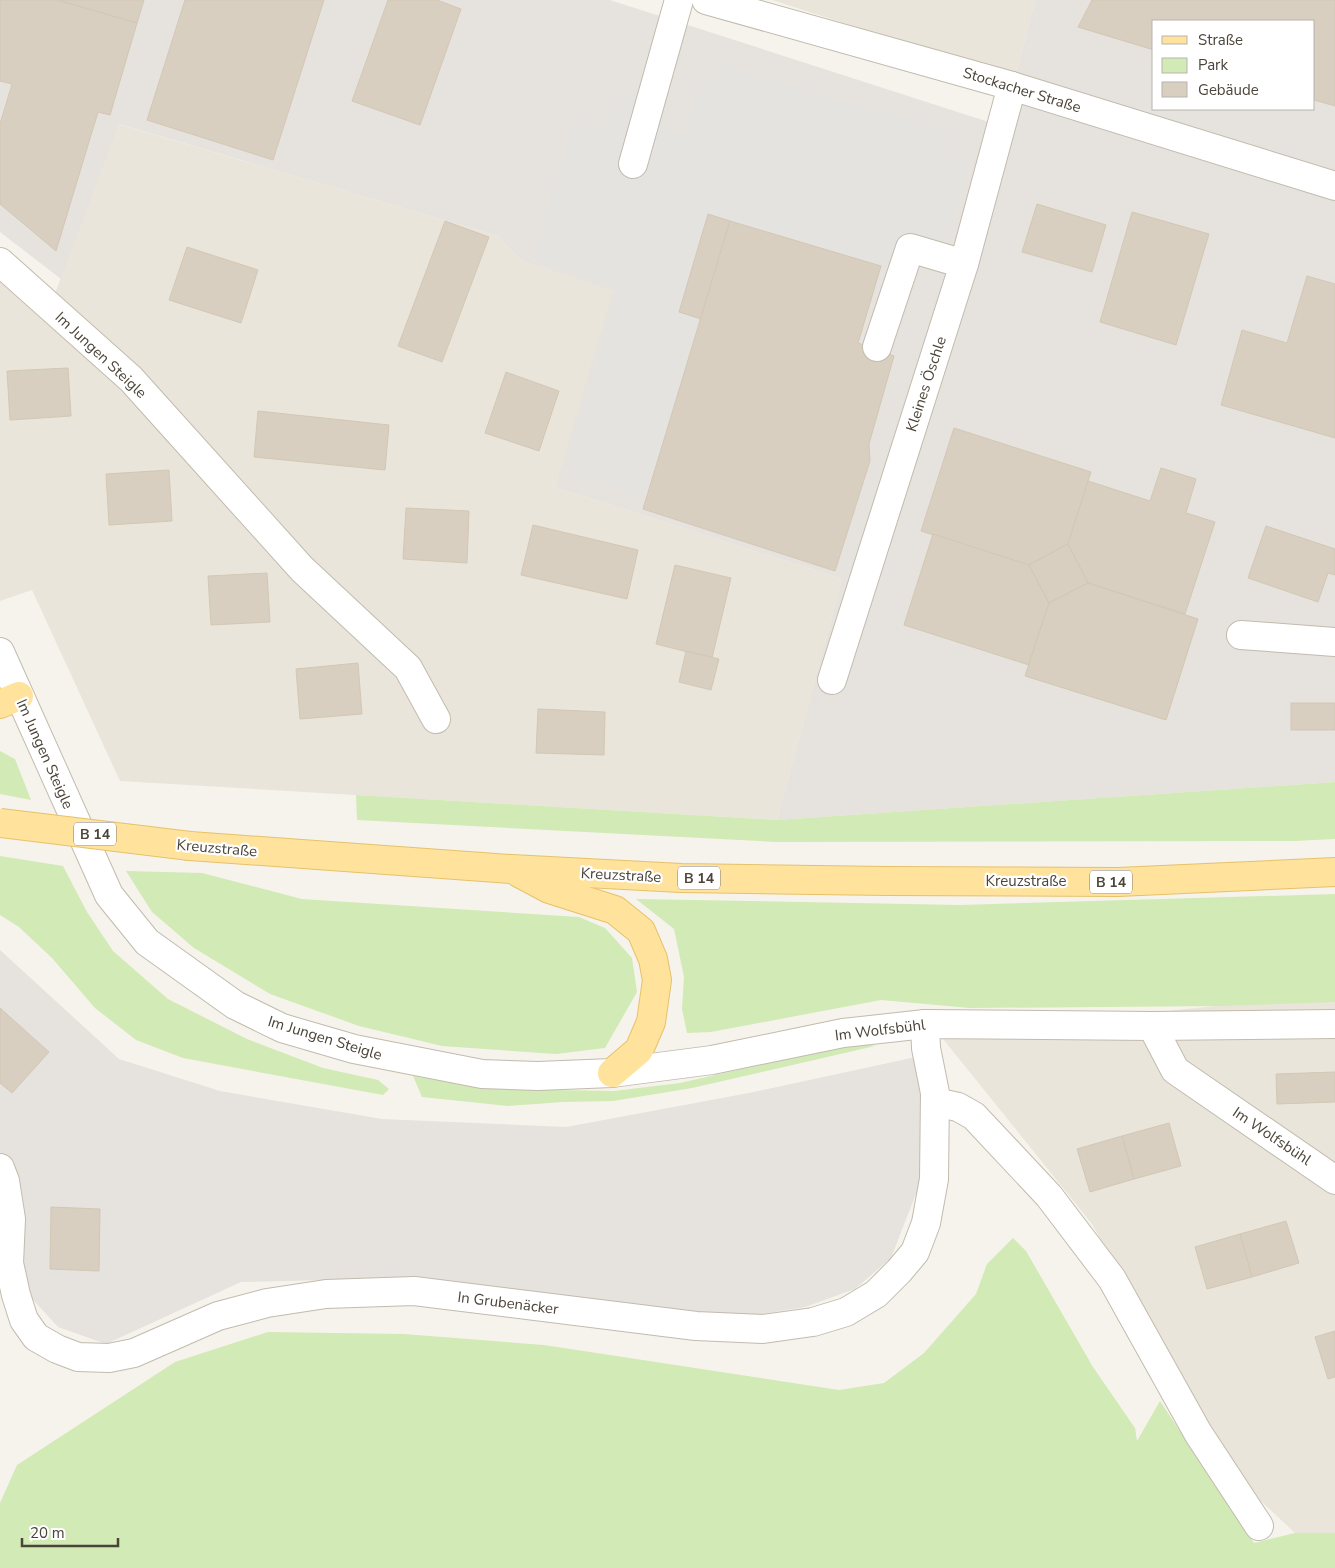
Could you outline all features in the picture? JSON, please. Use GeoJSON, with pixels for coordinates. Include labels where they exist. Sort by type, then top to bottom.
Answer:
{"type":"FeatureCollection","features":[{"type":"Feature","properties":{"kind":"main road","name":"Kreuzstraße"},"geometry":{"type":"LineString","coordinates":[[0,823],[190,846],[511,869],[680,878],[1118,882],[1335,872]]}},
{"type":"Feature","properties":{"kind":"main road"},"geometry":{"type":"LineString","coordinates":[[511,869],[549,889],[615,910],[641,930],[652,959],[657,980],[652,1022],[639,1050],[612,1073]]}},
{"type":"Feature","properties":{"kind":"street"},"geometry":{"type":"LineString","coordinates":[[633,164],[679,0]]}},
{"type":"Feature","properties":{"kind":"street","name":"Stockacher Straße"},"geometry":{"type":"LineString","coordinates":[[706,0],[1012,86],[1335,186]]}},
{"type":"Feature","properties":{"kind":"street","name":"Kleines Öschle"},"geometry":{"type":"LineString","coordinates":[[832,680],[964,264],[1012,86]]}},
{"type":"Feature","properties":{"kind":"street"},"geometry":{"type":"LineString","coordinates":[[876,347],[910,248],[964,264]]}},
{"type":"Feature","properties":{"kind":"street","name":"Im Jungen Steigle"},"geometry":{"type":"LineString","coordinates":[[0,262],[131,379],[302,569],[408,668],[436,719]]}},
{"type":"Feature","properties":{"kind":"street"},"geometry":{"type":"LineString","coordinates":[[1241,635],[1335,642]]}},
{"type":"Feature","properties":{"kind":"street","name":"Im Jungen Steigle"},"geometry":{"type":"LineString","coordinates":[[0,652],[9,700],[109,895],[147,942],[234,1006],[282,1028],[354,1049],[482,1074],[538,1076],[612,1073]]}},
{"type":"Feature","properties":{"kind":"street","name":"Im Wolfsbühl"},"geometry":{"type":"LineString","coordinates":[[612,1073],[712,1060],[843,1033],[925,1024],[1152,1026],[1335,1024]]}},
{"type":"Feature","properties":{"kind":"street","name":"In Grubenäcker"},"geometry":{"type":"LineString","coordinates":[[0,1168],[5,1181],[11,1219],[9,1263],[24,1320],[36,1336],[57,1349],[78,1357],[109,1358],[134,1353],[218,1316],[267,1303],[326,1294],[414,1291],[696,1326],[763,1329],[813,1322],[846,1312],[876,1294],[915,1252],[926,1223],[934,1179],[936,1093],[926,1048],[925,1024]]}},
{"type":"Feature","properties":{"kind":"street","name":"Im Wolfsbühl"},"geometry":{"type":"LineString","coordinates":[[1152,1026],[1175,1070],[1335,1180]]}},
{"type":"Feature","properties":{"kind":"street"},"geometry":{"type":"LineString","coordinates":[[935,1102],[958,1107],[974,1116],[1048,1196],[1112,1279],[1198,1433],[1259,1526]]}},
{"type":"Feature","properties":{"kind":"shaded area"},"geometry":{"type":"Polygon","coordinates":[[[0,0],[610,0],[998,125],[1015,78],[1035,0],[1335,0],[1335,782],[777,820],[842,579],[555,487],[613,291],[522,261],[498,236],[119,124],[61,279],[0,232],[0,0]]]}},
{"type":"Feature","properties":{"kind":"shaded area"},"geometry":{"type":"Polygon","coordinates":[[[772,0],[1035,0],[1015,78],[772,0]]]}},
{"type":"Feature","properties":{"kind":"shaded area"},"geometry":{"type":"Polygon","coordinates":[[[725,67],[950,133],[945,156],[967,163],[945,241],[910,248],[881,266],[708,215],[679,312],[701,319],[647,497],[564,470],[618,290],[534,259],[574,121],[609,126],[623,91],[666,108],[662,121],[666,135],[678,136],[685,132],[702,80],[720,85],[725,67]]]}},
{"type":"Feature","properties":{"kind":"shaded area"},"geometry":{"type":"Polygon","coordinates":[[[118,124],[498,236],[522,261],[614,291],[555,487],[842,579],[777,820],[120,781],[32,590],[0,601],[0,277],[47,315],[118,124]]]}},
{"type":"Feature","properties":{"kind":"shaded area"},"geometry":{"type":"Polygon","coordinates":[[[0,950],[119,1059],[220,1091],[382,1119],[566,1127],[749,1093],[916,1057],[923,1118],[919,1186],[891,1258],[855,1289],[805,1307],[744,1317],[405,1278],[241,1282],[106,1344],[58,1327],[26,1292],[0,1291],[0,950]]]}},
{"type":"Feature","properties":{"kind":"shaded area"},"geometry":{"type":"Polygon","coordinates":[[[1335,994],[1335,1533],[1295,1533],[1246,1487],[1172,1370],[1092,1224],[939,1034],[1335,994]]]}},
{"type":"Feature","properties":{"kind":"green space"},"geometry":{"type":"Polygon","coordinates":[[[0,751],[15,759],[31,800],[0,794],[0,751]]]}},
{"type":"Feature","properties":{"kind":"green space"},"geometry":{"type":"Polygon","coordinates":[[[1335,782],[1335,839],[1294,841],[776,842],[357,820],[356,795],[777,820],[1335,782]]]}},
{"type":"Feature","properties":{"kind":"green space"},"geometry":{"type":"Polygon","coordinates":[[[0,856],[63,866],[87,912],[113,951],[168,999],[247,1039],[323,1068],[378,1080],[389,1089],[383,1095],[183,1058],[136,1040],[95,1008],[52,958],[19,927],[0,915],[0,856]]]}},
{"type":"Feature","properties":{"kind":"green space"},"geometry":{"type":"Polygon","coordinates":[[[126,871],[202,873],[302,899],[579,917],[605,928],[632,958],[637,992],[605,1048],[556,1054],[442,1046],[359,1026],[270,994],[194,948],[152,912],[126,871]]]}},
{"type":"Feature","properties":{"kind":"green space"},"geometry":{"type":"Polygon","coordinates":[[[1335,894],[1335,1002],[1221,1006],[970,1008],[881,1000],[711,1032],[687,1033],[682,1009],[684,977],[674,929],[636,899],[960,905],[1335,894]]]}},
{"type":"Feature","properties":{"kind":"green space"},"geometry":{"type":"Polygon","coordinates":[[[857,1043],[875,1046],[692,1088],[613,1101],[508,1106],[422,1097],[413,1076],[490,1089],[614,1091],[680,1083],[857,1043]]]}},
{"type":"Feature","properties":{"kind":"green space"},"geometry":{"type":"Polygon","coordinates":[[[1013,1238],[1026,1251],[1093,1367],[1135,1428],[1137,1441],[1160,1401],[1254,1543],[1295,1533],[1335,1533],[1335,1568],[0,1568],[0,1503],[17,1465],[175,1362],[268,1332],[404,1334],[544,1345],[839,1390],[884,1383],[924,1353],[976,1294],[987,1264],[1013,1238]]]}},
{"type":"Feature","properties":{"kind":"building"},"geometry":{"type":"Polygon","coordinates":[[[0,0],[58,0],[137,23],[110,115],[98,112],[56,251],[0,204],[0,124],[12,84],[0,81],[0,0]]]}},
{"type":"Feature","properties":{"kind":"building"},"geometry":{"type":"Polygon","coordinates":[[[58,0],[144,0],[137,23],[58,0]]]}},
{"type":"Feature","properties":{"kind":"building"},"geometry":{"type":"Polygon","coordinates":[[[185,0],[324,0],[273,160],[147,120],[185,0]]]}},
{"type":"Feature","properties":{"kind":"building"},"geometry":{"type":"Polygon","coordinates":[[[388,0],[437,0],[461,9],[420,125],[352,101],[388,0]]]}},
{"type":"Feature","properties":{"kind":"building"},"geometry":{"type":"Polygon","coordinates":[[[1092,0],[1335,0],[1335,106],[1315,100],[1315,20],[1152,20],[1152,49],[1078,27],[1092,0]]]}},
{"type":"Feature","properties":{"kind":"building"},"geometry":{"type":"Polygon","coordinates":[[[1037,204],[1106,225],[1092,272],[1022,252],[1037,204]]]}},
{"type":"Feature","properties":{"kind":"building"},"geometry":{"type":"Polygon","coordinates":[[[1132,212],[1209,234],[1176,345],[1100,322],[1132,212]]]}},
{"type":"Feature","properties":{"kind":"building"},"geometry":{"type":"Polygon","coordinates":[[[708,214],[730,221],[701,319],[679,312],[708,214]]]}},
{"type":"Feature","properties":{"kind":"building"},"geometry":{"type":"Polygon","coordinates":[[[445,221],[489,237],[442,362],[398,346],[445,221]]]}},
{"type":"Feature","properties":{"kind":"building"},"geometry":{"type":"Polygon","coordinates":[[[730,221],[881,266],[858,343],[894,356],[869,444],[870,461],[835,571],[643,509],[730,221]]]}},
{"type":"Feature","properties":{"kind":"building"},"geometry":{"type":"Polygon","coordinates":[[[187,247],[258,270],[241,323],[169,300],[187,247]]]}},
{"type":"Feature","properties":{"kind":"building"},"geometry":{"type":"Polygon","coordinates":[[[1307,276],[1335,284],[1335,438],[1221,405],[1242,330],[1287,343],[1307,276]]]}},
{"type":"Feature","properties":{"kind":"building"},"geometry":{"type":"Polygon","coordinates":[[[68,368],[71,416],[10,420],[7,371],[68,368]]]}},
{"type":"Feature","properties":{"kind":"building"},"geometry":{"type":"Polygon","coordinates":[[[506,372],[559,391],[539,451],[485,433],[506,372]]]}},
{"type":"Feature","properties":{"kind":"building"},"geometry":{"type":"Polygon","coordinates":[[[258,411],[389,425],[385,470],[254,457],[258,411]]]}},
{"type":"Feature","properties":{"kind":"building"},"geometry":{"type":"Polygon","coordinates":[[[954,428],[1091,472],[1068,544],[1029,565],[921,531],[954,428]]]}},
{"type":"Feature","properties":{"kind":"building"},"geometry":{"type":"Polygon","coordinates":[[[1161,468],[1196,479],[1186,513],[1215,522],[1185,614],[1088,583],[1068,544],[1088,481],[1150,501],[1161,468]]]}},
{"type":"Feature","properties":{"kind":"building"},"geometry":{"type":"Polygon","coordinates":[[[169,470],[172,521],[109,525],[106,474],[169,470]]]}},
{"type":"Feature","properties":{"kind":"building"},"geometry":{"type":"Polygon","coordinates":[[[406,508],[469,511],[467,563],[403,559],[406,508]]]}},
{"type":"Feature","properties":{"kind":"building"},"geometry":{"type":"Polygon","coordinates":[[[533,525],[638,550],[627,599],[521,575],[533,525]]]}},
{"type":"Feature","properties":{"kind":"building"},"geometry":{"type":"Polygon","coordinates":[[[1266,526],[1335,549],[1335,575],[1328,573],[1318,602],[1248,578],[1266,526]]]}},
{"type":"Feature","properties":{"kind":"building"},"geometry":{"type":"Polygon","coordinates":[[[933,534],[1029,565],[1049,603],[1029,665],[904,625],[933,534]]]}},
{"type":"Feature","properties":{"kind":"building"},"geometry":{"type":"Polygon","coordinates":[[[1068,544],[1088,583],[1049,603],[1029,565],[1068,544]]]}},
{"type":"Feature","properties":{"kind":"building"},"geometry":{"type":"Polygon","coordinates":[[[675,565],[731,578],[712,658],[656,644],[675,565]]]}},
{"type":"Feature","properties":{"kind":"building"},"geometry":{"type":"Polygon","coordinates":[[[267,573],[270,622],[211,625],[208,576],[267,573]]]}},
{"type":"Feature","properties":{"kind":"building"},"geometry":{"type":"Polygon","coordinates":[[[1088,583],[1198,619],[1166,720],[1025,676],[1049,603],[1088,583]]]}},
{"type":"Feature","properties":{"kind":"building"},"geometry":{"type":"Polygon","coordinates":[[[686,651],[719,659],[711,690],[679,682],[686,651]]]}},
{"type":"Feature","properties":{"kind":"building"},"geometry":{"type":"Polygon","coordinates":[[[358,663],[362,714],[300,719],[296,669],[358,663]]]}},
{"type":"Feature","properties":{"kind":"building"},"geometry":{"type":"Polygon","coordinates":[[[1291,703],[1335,703],[1335,730],[1291,730],[1291,703]]]}},
{"type":"Feature","properties":{"kind":"building"},"geometry":{"type":"Polygon","coordinates":[[[538,709],[605,712],[604,755],[536,753],[538,709]]]}},
{"type":"Feature","properties":{"kind":"building"},"geometry":{"type":"Polygon","coordinates":[[[0,1008],[49,1052],[12,1093],[0,1083],[0,1008]]]}},
{"type":"Feature","properties":{"kind":"building"},"geometry":{"type":"Polygon","coordinates":[[[1335,1072],[1335,1102],[1277,1104],[1276,1074],[1335,1072]]]}},
{"type":"Feature","properties":{"kind":"building"},"geometry":{"type":"Polygon","coordinates":[[[1169,1123],[1181,1166],[1134,1179],[1122,1136],[1169,1123]]]}},
{"type":"Feature","properties":{"kind":"building"},"geometry":{"type":"Polygon","coordinates":[[[1122,1136],[1134,1179],[1090,1192],[1077,1149],[1122,1136]]]}},
{"type":"Feature","properties":{"kind":"building"},"geometry":{"type":"Polygon","coordinates":[[[51,1207],[100,1209],[99,1271],[50,1269],[51,1207]]]}},
{"type":"Feature","properties":{"kind":"building"},"geometry":{"type":"Polygon","coordinates":[[[1286,1221],[1299,1263],[1252,1277],[1240,1234],[1286,1221]]]}},
{"type":"Feature","properties":{"kind":"building"},"geometry":{"type":"Polygon","coordinates":[[[1240,1234],[1252,1277],[1207,1289],[1195,1247],[1240,1234]]]}},
{"type":"Feature","properties":{"kind":"building"},"geometry":{"type":"Polygon","coordinates":[[[1335,1331],[1335,1377],[1328,1379],[1315,1337],[1335,1331]]]}}]}
